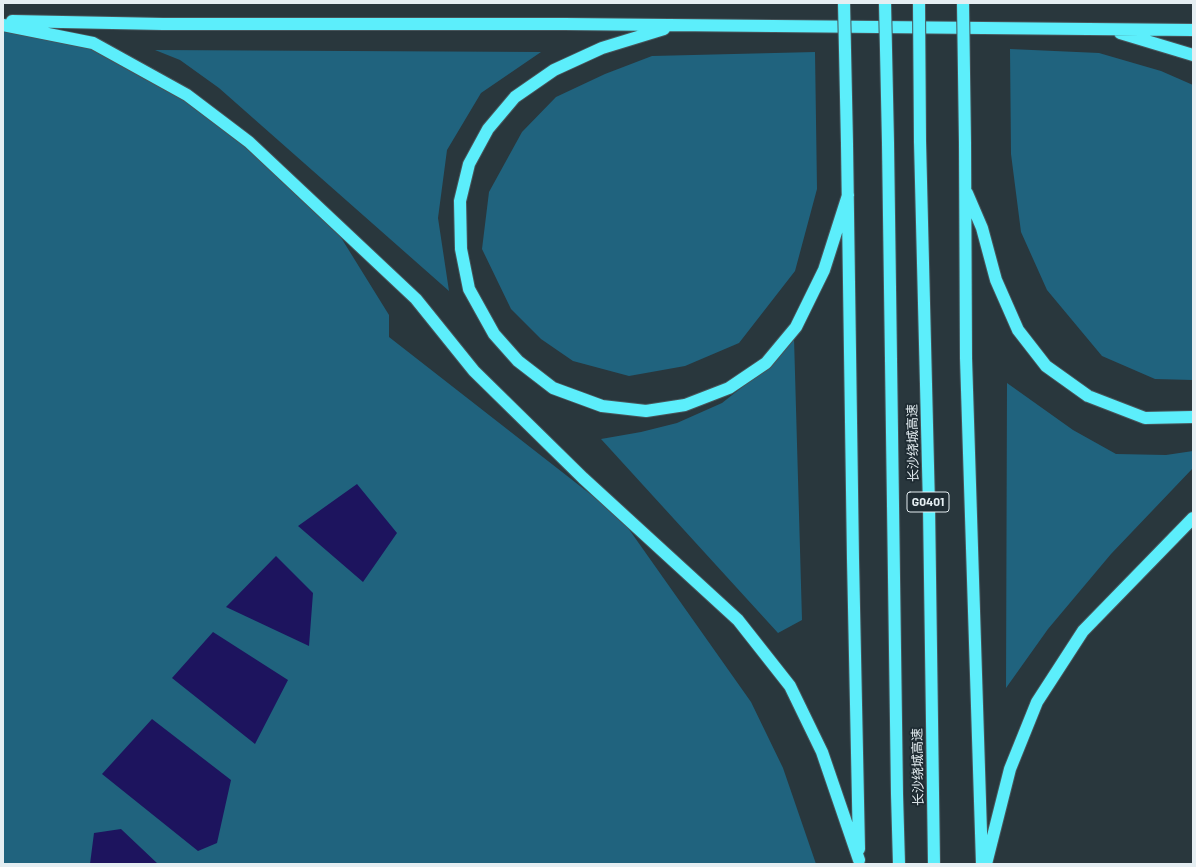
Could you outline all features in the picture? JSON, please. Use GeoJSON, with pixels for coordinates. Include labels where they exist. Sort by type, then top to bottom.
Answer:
{"type":"FeatureCollection","features":[{"type":"Feature","properties":{"kind":"highway"},"geometry":{"type":"LineString","coordinates":[[844,3],[853,559],[860,862]]}},
{"type":"Feature","properties":{"kind":"highway","name":"长沙绕城高速"},"geometry":{"type":"LineString","coordinates":[[885,3],[899,864]]}},
{"type":"Feature","properties":{"kind":"highway","name":"长沙绕城高速"},"geometry":{"type":"LineString","coordinates":[[918,3],[929,514],[934,864]]}},
{"type":"Feature","properties":{"kind":"highway"},"geometry":{"type":"LineString","coordinates":[[963,3],[966,358],[982,864]]}},
{"type":"Feature","properties":{"kind":"highway"},"geometry":{"type":"LineString","coordinates":[[3,21],[162,24],[675,25],[1193,30]]}},
{"type":"Feature","properties":{"kind":"highway"},"geometry":{"type":"LineString","coordinates":[[3,25],[93,43],[188,95],[249,142],[416,299],[474,371],[582,478],[738,620],[790,686],[822,752],[860,862]]}},
{"type":"Feature","properties":{"kind":"highway"},"geometry":{"type":"LineString","coordinates":[[675,25],[602,48],[554,70],[515,97],[488,129],[469,164],[460,201],[461,249],[469,289],[494,334],[518,361],[552,388],[602,406],[646,411],[685,405],[729,388],[766,362],[796,327],[824,270],[848,195]]}},
{"type":"Feature","properties":{"kind":"highway"},"geometry":{"type":"LineString","coordinates":[[1105,28],[1193,55]]}},
{"type":"Feature","properties":{"kind":"highway"},"geometry":{"type":"LineString","coordinates":[[965,188],[982,228],[996,280],[1018,330],[1046,366],[1088,396],[1145,418],[1193,418]]}},
{"type":"Feature","properties":{"kind":"highway"},"geometry":{"type":"LineString","coordinates":[[986,864],[1010,769],[1037,702],[1083,631],[1193,518]]}},
{"type":"Feature","properties":{"kind":"shaded area"},"geometry":{"type":"Polygon","coordinates":[[[3,25],[93,43],[187,95],[327,215],[389,315],[389,337],[621,518],[751,702],[783,768],[816,864],[3,864],[3,25]]]}},
{"type":"Feature","properties":{"kind":"shaded area"},"geometry":{"type":"Polygon","coordinates":[[[1010,49],[1099,53],[1161,71],[1193,85],[1193,380],[1155,379],[1102,356],[1047,290],[1021,232],[1011,154],[1010,49]]]}},
{"type":"Feature","properties":{"kind":"shaded area"},"geometry":{"type":"Polygon","coordinates":[[[155,50],[541,52],[481,93],[447,150],[438,218],[449,291],[219,88],[180,60],[155,50]]]}},
{"type":"Feature","properties":{"kind":"shaded area"},"geometry":{"type":"Polygon","coordinates":[[[815,52],[817,189],[795,271],[739,343],[685,366],[629,376],[573,361],[541,339],[511,309],[482,249],[489,192],[522,132],[556,97],[605,74],[652,56],[815,52]]]}},
{"type":"Feature","properties":{"kind":"shaded area"},"geometry":{"type":"Polygon","coordinates":[[[794,338],[802,620],[778,633],[601,439],[641,432],[677,423],[722,403],[760,373],[794,338]]]}},
{"type":"Feature","properties":{"kind":"shaded area"},"geometry":{"type":"Polygon","coordinates":[[[1007,383],[1073,430],[1116,454],[1166,455],[1193,451],[1193,468],[1111,554],[1048,629],[1006,688],[1007,383]]]}},
{"type":"Feature","properties":{"kind":"shaded area"},"geometry":{"type":"Polygon","coordinates":[[[357,484],[397,533],[363,582],[298,526],[357,484]]]}},
{"type":"Feature","properties":{"kind":"shaded area"},"geometry":{"type":"Polygon","coordinates":[[[276,556],[313,593],[309,646],[226,607],[276,556]]]}},
{"type":"Feature","properties":{"kind":"shaded area"},"geometry":{"type":"Polygon","coordinates":[[[213,632],[288,680],[255,744],[172,678],[213,632]]]}},
{"type":"Feature","properties":{"kind":"shaded area"},"geometry":{"type":"Polygon","coordinates":[[[152,719],[231,780],[217,843],[198,851],[102,774],[152,719]]]}},
{"type":"Feature","properties":{"kind":"shaded area"},"geometry":{"type":"Polygon","coordinates":[[[121,829],[158,864],[90,864],[94,833],[121,829]]]}}]}
